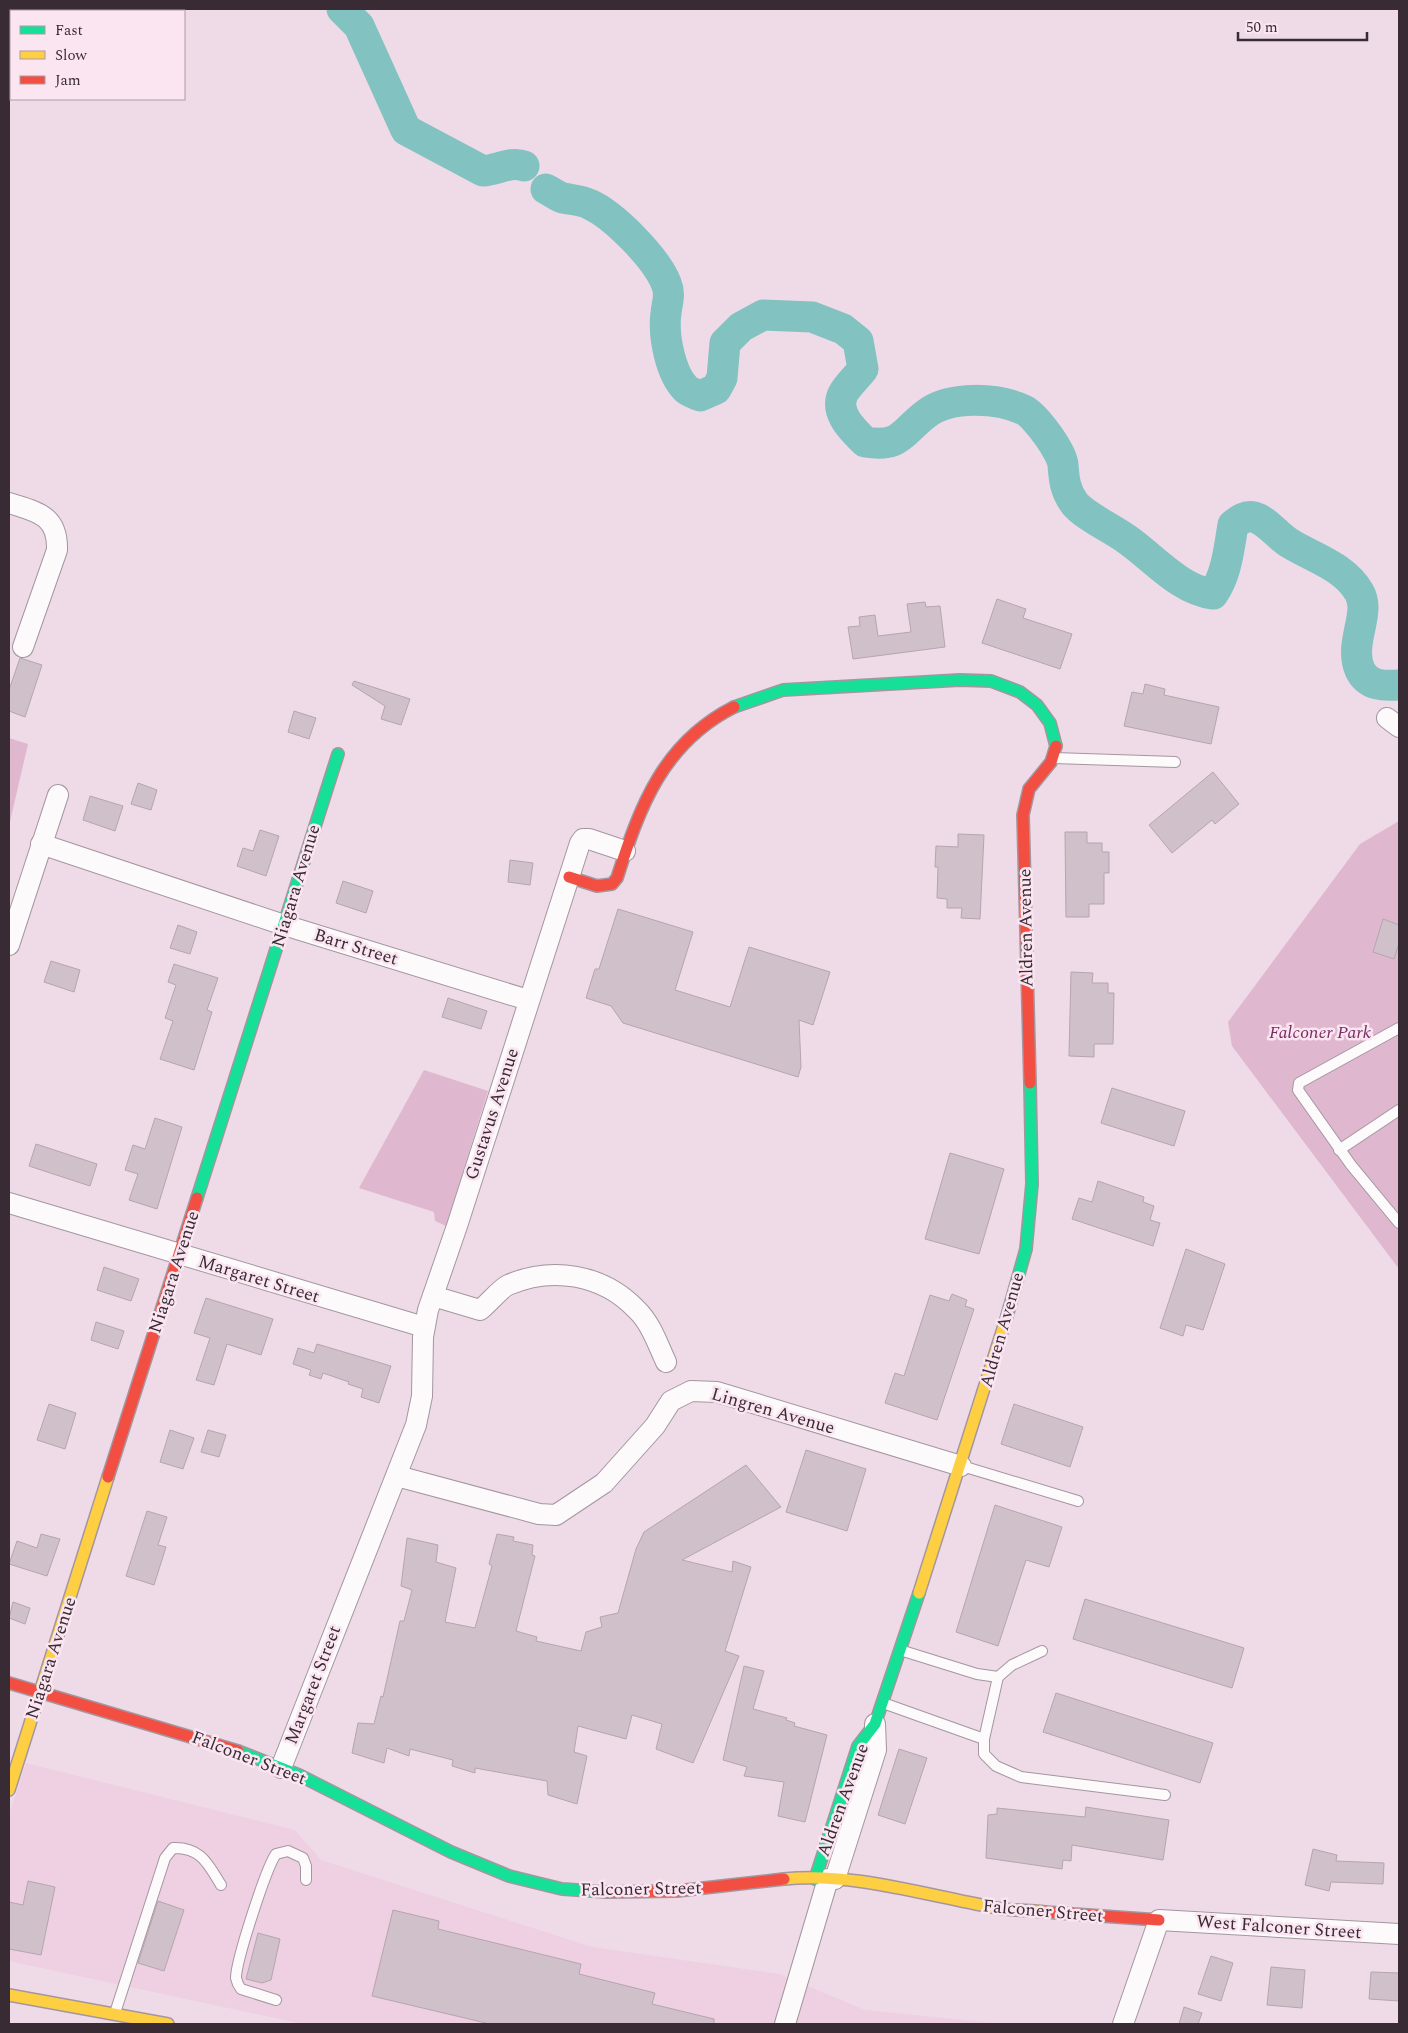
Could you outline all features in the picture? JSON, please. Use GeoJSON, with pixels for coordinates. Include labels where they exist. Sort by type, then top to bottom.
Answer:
{"type":"FeatureCollection","features":[{"type":"Feature","properties":{"kind":"street"},"geometry":{"type":"LineString","coordinates":[[9,503],[41,514],[55,528],[57,538],[57,550],[23,647]]}},
{"type":"Feature","properties":{"kind":"street"},"geometry":{"type":"LineString","coordinates":[[568,878],[601,887],[612,884],[617,878],[639,813],[676,749],[713,720],[740,704],[783,690],[932,682],[982,681],[1000,683],[1028,697],[1043,711],[1056,744],[1053,758]]}},
{"type":"Feature","properties":{"kind":"street","name":"Niagara Avenue"},"geometry":{"type":"LineString","coordinates":[[9,1790],[338,754]]}},
{"type":"Feature","properties":{"kind":"street","name":"Aldren Avenue"},"geometry":{"type":"LineString","coordinates":[[785,2024],[826,1879],[876,1750],[875,1724],[961,1466],[1002,1335],[1026,1249],[1032,1184],[1024,815],[1030,788],[1053,758]]}},
{"type":"Feature","properties":{"kind":"street"},"geometry":{"type":"LineString","coordinates":[[9,945],[58,795]]}},
{"type":"Feature","properties":{"kind":"street","name":"Gustavus Avenue"},"geometry":{"type":"LineString","coordinates":[[413,1434],[422,1396],[424,1327],[568,878],[583,839],[625,851]]}},
{"type":"Feature","properties":{"kind":"street","name":"Barr Street"},"geometry":{"type":"LineString","coordinates":[[41,844],[284,925],[528,1000]]}},
{"type":"Feature","properties":{"kind":"street","name":"Margaret Street"},"geometry":{"type":"LineString","coordinates":[[9,1203],[424,1327]]}},
{"type":"Feature","properties":{"kind":"street"},"geometry":{"type":"LineString","coordinates":[[433,1296],[480,1310],[506,1286],[537,1276],[576,1275],[597,1282],[637,1309],[651,1330],[666,1362]]}},
{"type":"Feature","properties":{"kind":"street","name":"Lingren Avenue"},"geometry":{"type":"LineString","coordinates":[[397,1476],[539,1514],[556,1515],[604,1483],[655,1426],[670,1401],[691,1391],[717,1392],[961,1466]]}},
{"type":"Feature","properties":{"kind":"street","name":"Margaret Street"},"geometry":{"type":"LineString","coordinates":[[281,1768],[306,1700],[413,1434]]}},
{"type":"Feature","properties":{"kind":"street","name":"Falconer Street"},"geometry":{"type":"LineString","coordinates":[[9,1683],[220,1744],[281,1768],[451,1852],[509,1876],[562,1889],[617,1893],[677,1891],[798,1878],[826,1879],[912,1891],[994,1908],[1159,1920]]}},
{"type":"Feature","properties":{"kind":"street"},"geometry":{"type":"LineString","coordinates":[[1123,2024],[1159,1920]]}},
{"type":"Feature","properties":{"kind":"street","name":"West Falconer Street"},"geometry":{"type":"LineString","coordinates":[[1159,1920],[1399,1934]]}},
{"type":"Feature","properties":{"kind":"street"},"geometry":{"type":"LineString","coordinates":[[9,1995],[168,2024]]}},
{"type":"Feature","properties":{"kind":"lane"},"geometry":{"type":"LineString","coordinates":[[1053,758],[1175,762]]}},
{"type":"Feature","properties":{"kind":"lane"},"geometry":{"type":"LineString","coordinates":[[1399,1028],[1300,1083],[1298,1090],[1300,1097],[1339,1150],[1399,1223]]}},
{"type":"Feature","properties":{"kind":"lane"},"geometry":{"type":"LineString","coordinates":[[1339,1150],[1399,1110]]}},
{"type":"Feature","properties":{"kind":"lane"},"geometry":{"type":"LineString","coordinates":[[961,1466],[1078,1501]]}},
{"type":"Feature","properties":{"kind":"lane"},"geometry":{"type":"LineString","coordinates":[[900,1650],[976,1674],[998,1676]]}},
{"type":"Feature","properties":{"kind":"lane"},"geometry":{"type":"LineString","coordinates":[[1042,1651],[1012,1665],[998,1676],[984,1739],[984,1754],[996,1766],[1021,1777],[1164,1795]]}},
{"type":"Feature","properties":{"kind":"lane"},"geometry":{"type":"LineString","coordinates":[[882,1703],[984,1739]]}},
{"type":"Feature","properties":{"kind":"lane"},"geometry":{"type":"LineString","coordinates":[[114,2014],[165,1858],[174,1848],[186,1848],[201,1855],[221,1885]]}},
{"type":"Feature","properties":{"kind":"lane"},"geometry":{"type":"LineString","coordinates":[[276,2000],[241,1989],[236,1979],[239,1963],[268,1871],[276,1854],[288,1852],[303,1858],[306,1866],[306,1880]]}},
{"type":"Feature","properties":{"kind":"shaded area"},"geometry":{"type":"Polygon","coordinates":[[[26,1763],[295,1830],[321,1860],[592,1947],[779,1974],[865,2010],[1002,2024],[303,2024],[9,1961],[9,1815],[26,1763]]]}},
{"type":"Feature","properties":{"kind":"green space"},"geometry":{"type":"Polygon","coordinates":[[[9,738],[28,744],[9,826],[9,738]]]}},
{"type":"Feature","properties":{"kind":"green space","name":"Falconer Park"},"geometry":{"type":"Polygon","coordinates":[[[1399,821],[1399,1269],[1232,1046],[1228,1022],[1360,844],[1399,821]]]}},
{"type":"Feature","properties":{"kind":"green space"},"geometry":{"type":"Polygon","coordinates":[[[424,1070],[488,1091],[446,1226],[435,1221],[434,1212],[359,1188],[424,1070]]]}},
{"type":"Feature","properties":{"kind":"building"},"geometry":{"type":"Polygon","coordinates":[[[997,599],[1026,609],[1023,618],[1072,634],[1060,669],[982,643],[997,599]]]}},
{"type":"Feature","properties":{"kind":"building"},"geometry":{"type":"Polygon","coordinates":[[[925,602],[926,607],[940,606],[945,647],[853,659],[848,627],[860,626],[859,617],[875,615],[878,636],[911,632],[907,604],[925,602]]]}},
{"type":"Feature","properties":{"kind":"building"},"geometry":{"type":"Polygon","coordinates":[[[20,658],[42,665],[25,717],[9,711],[9,690],[20,658]]]}},
{"type":"Feature","properties":{"kind":"building"},"geometry":{"type":"Polygon","coordinates":[[[354,681],[410,699],[401,725],[381,719],[385,706],[352,685],[354,681]]]}},
{"type":"Feature","properties":{"kind":"building"},"geometry":{"type":"Polygon","coordinates":[[[1145,684],[1165,689],[1164,695],[1219,707],[1211,744],[1124,726],[1132,692],[1143,694],[1145,684]]]}},
{"type":"Feature","properties":{"kind":"building"},"geometry":{"type":"Polygon","coordinates":[[[294,711],[316,718],[309,739],[288,732],[294,711]]]}},
{"type":"Feature","properties":{"kind":"building"},"geometry":{"type":"Polygon","coordinates":[[[1213,772],[1239,804],[1215,824],[1212,820],[1172,853],[1149,825],[1213,772]]]}},
{"type":"Feature","properties":{"kind":"building"},"geometry":{"type":"Polygon","coordinates":[[[138,783],[157,790],[151,810],[131,804],[138,783]]]}},
{"type":"Feature","properties":{"kind":"building"},"geometry":{"type":"Polygon","coordinates":[[[90,796],[123,806],[115,831],[83,820],[90,796]]]}},
{"type":"Feature","properties":{"kind":"building"},"geometry":{"type":"Polygon","coordinates":[[[260,830],[279,836],[266,876],[237,866],[243,848],[253,851],[260,830]]]}},
{"type":"Feature","properties":{"kind":"building"},"geometry":{"type":"Polygon","coordinates":[[[1065,832],[1087,832],[1087,843],[1102,843],[1102,852],[1109,852],[1109,873],[1104,873],[1104,904],[1089,904],[1089,917],[1066,917],[1065,832]]]}},
{"type":"Feature","properties":{"kind":"building"},"geometry":{"type":"Polygon","coordinates":[[[958,834],[984,835],[980,919],[961,918],[962,908],[947,908],[947,899],[937,898],[938,867],[935,867],[936,846],[958,847],[958,834]]]}},
{"type":"Feature","properties":{"kind":"building"},"geometry":{"type":"Polygon","coordinates":[[[510,860],[533,863],[530,885],[508,882],[510,860]]]}},
{"type":"Feature","properties":{"kind":"building"},"geometry":{"type":"Polygon","coordinates":[[[343,881],[373,891],[366,913],[336,903],[343,881]]]}},
{"type":"Feature","properties":{"kind":"building"},"geometry":{"type":"Polygon","coordinates":[[[618,909],[693,932],[675,990],[730,1007],[749,947],[830,972],[813,1025],[799,1020],[801,1067],[798,1077],[623,1023],[611,1006],[586,998],[595,969],[599,969],[618,909]]]}},
{"type":"Feature","properties":{"kind":"building"},"geometry":{"type":"Polygon","coordinates":[[[1383,919],[1399,925],[1399,943],[1394,959],[1373,952],[1383,919]]]}},
{"type":"Feature","properties":{"kind":"building"},"geometry":{"type":"Polygon","coordinates":[[[178,925],[197,932],[190,954],[170,948],[178,925]]]}},
{"type":"Feature","properties":{"kind":"building"},"geometry":{"type":"Polygon","coordinates":[[[51,961],[80,970],[74,992],[44,982],[51,961]]]}},
{"type":"Feature","properties":{"kind":"building"},"geometry":{"type":"Polygon","coordinates":[[[174,964],[218,978],[207,1010],[212,1012],[194,1070],[160,1059],[173,1021],[165,1018],[176,985],[168,982],[174,964]]]}},
{"type":"Feature","properties":{"kind":"building"},"geometry":{"type":"Polygon","coordinates":[[[1071,972],[1093,973],[1092,983],[1108,983],[1108,993],[1114,993],[1113,1044],[1094,1044],[1094,1057],[1069,1056],[1071,972]]]}},
{"type":"Feature","properties":{"kind":"building"},"geometry":{"type":"Polygon","coordinates":[[[448,998],[487,1011],[481,1029],[442,1017],[448,998]]]}},
{"type":"Feature","properties":{"kind":"building"},"geometry":{"type":"Polygon","coordinates":[[[1112,1088],[1185,1111],[1174,1146],[1101,1123],[1112,1088]]]}},
{"type":"Feature","properties":{"kind":"building"},"geometry":{"type":"Polygon","coordinates":[[[155,1118],[182,1127],[157,1209],[129,1200],[138,1174],[125,1170],[133,1145],[145,1149],[155,1118]]]}},
{"type":"Feature","properties":{"kind":"building"},"geometry":{"type":"Polygon","coordinates":[[[36,1144],[97,1164],[90,1186],[29,1166],[36,1144]]]}},
{"type":"Feature","properties":{"kind":"building"},"geometry":{"type":"Polygon","coordinates":[[[950,1153],[1004,1169],[979,1254],[925,1239],[950,1153]]]}},
{"type":"Feature","properties":{"kind":"building"},"geometry":{"type":"Polygon","coordinates":[[[1098,1181],[1144,1197],[1143,1202],[1154,1206],[1150,1220],[1160,1223],[1153,1246],[1072,1219],[1079,1198],[1092,1202],[1098,1181]]]}},
{"type":"Feature","properties":{"kind":"building"},"geometry":{"type":"Polygon","coordinates":[[[1186,1249],[1225,1264],[1203,1330],[1186,1325],[1183,1336],[1160,1328],[1186,1249]]]}},
{"type":"Feature","properties":{"kind":"building"},"geometry":{"type":"Polygon","coordinates":[[[104,1267],[139,1279],[131,1301],[97,1290],[104,1267]]]}},
{"type":"Feature","properties":{"kind":"building"},"geometry":{"type":"Polygon","coordinates":[[[952,1294],[967,1300],[965,1306],[974,1309],[937,1420],[885,1403],[895,1373],[904,1376],[930,1295],[949,1301],[952,1294]]]}},
{"type":"Feature","properties":{"kind":"building"},"geometry":{"type":"Polygon","coordinates":[[[206,1298],[273,1319],[261,1355],[227,1344],[214,1385],[196,1380],[210,1338],[194,1333],[206,1298]]]}},
{"type":"Feature","properties":{"kind":"building"},"geometry":{"type":"Polygon","coordinates":[[[96,1322],[124,1331],[118,1349],[91,1340],[96,1322]]]}},
{"type":"Feature","properties":{"kind":"building"},"geometry":{"type":"Polygon","coordinates":[[[317,1344],[391,1366],[379,1403],[361,1397],[363,1389],[348,1384],[349,1382],[323,1373],[321,1379],[309,1375],[311,1370],[293,1364],[298,1348],[314,1353],[317,1344]]]}},
{"type":"Feature","properties":{"kind":"building"},"geometry":{"type":"Polygon","coordinates":[[[49,1404],[76,1413],[65,1449],[37,1440],[49,1404]]]}},
{"type":"Feature","properties":{"kind":"building"},"geometry":{"type":"Polygon","coordinates":[[[1014,1404],[1083,1427],[1070,1467],[1001,1444],[1014,1404]]]}},
{"type":"Feature","properties":{"kind":"building"},"geometry":{"type":"Polygon","coordinates":[[[170,1430],[194,1438],[183,1469],[160,1462],[170,1430]]]}},
{"type":"Feature","properties":{"kind":"building"},"geometry":{"type":"Polygon","coordinates":[[[208,1430],[226,1435],[219,1457],[201,1452],[208,1430]]]}},
{"type":"Feature","properties":{"kind":"building"},"geometry":{"type":"Polygon","coordinates":[[[806,1450],[866,1469],[847,1531],[786,1512],[806,1450]]]}},
{"type":"Feature","properties":{"kind":"building"},"geometry":{"type":"Polygon","coordinates":[[[746,1465],[781,1507],[682,1560],[732,1572],[733,1561],[751,1567],[725,1651],[739,1656],[693,1763],[656,1749],[662,1724],[632,1715],[626,1739],[578,1726],[574,1752],[587,1756],[577,1804],[548,1795],[547,1781],[475,1768],[475,1773],[452,1766],[453,1760],[410,1749],[409,1756],[387,1748],[384,1763],[352,1753],[358,1723],[374,1724],[381,1696],[383,1697],[400,1621],[404,1621],[412,1590],[401,1586],[407,1538],[438,1545],[436,1562],[456,1568],[445,1622],[475,1628],[492,1566],[489,1564],[497,1534],[514,1537],[513,1541],[533,1545],[532,1555],[535,1556],[516,1631],[537,1637],[536,1641],[581,1651],[586,1632],[602,1627],[600,1617],[618,1613],[636,1549],[644,1532],[746,1465]]]}},
{"type":"Feature","properties":{"kind":"building"},"geometry":{"type":"Polygon","coordinates":[[[995,1505],[1062,1527],[1049,1567],[1026,1560],[998,1646],[956,1632],[995,1505]]]}},
{"type":"Feature","properties":{"kind":"building"},"geometry":{"type":"Polygon","coordinates":[[[147,1511],[167,1517],[158,1545],[166,1547],[154,1585],[126,1576],[147,1511]]]}},
{"type":"Feature","properties":{"kind":"building"},"geometry":{"type":"Polygon","coordinates":[[[41,1534],[60,1539],[47,1576],[9,1564],[17,1541],[37,1548],[41,1534]]]}},
{"type":"Feature","properties":{"kind":"building"},"geometry":{"type":"Polygon","coordinates":[[[1085,1599],[1244,1648],[1232,1688],[1073,1639],[1085,1599]]]}},
{"type":"Feature","properties":{"kind":"building"},"geometry":{"type":"Polygon","coordinates":[[[13,1602],[30,1608],[25,1624],[9,1618],[13,1602]]]}},
{"type":"Feature","properties":{"kind":"building"},"geometry":{"type":"Polygon","coordinates":[[[744,1666],[764,1671],[753,1709],[787,1718],[786,1720],[795,1723],[794,1726],[827,1735],[805,1822],[778,1816],[784,1782],[744,1776],[747,1767],[723,1760],[744,1666]]]}},
{"type":"Feature","properties":{"kind":"building"},"geometry":{"type":"Polygon","coordinates":[[[1056,1693],[1213,1743],[1200,1783],[1043,1732],[1056,1693]]]}},
{"type":"Feature","properties":{"kind":"building"},"geometry":{"type":"Polygon","coordinates":[[[899,1749],[927,1758],[905,1824],[878,1815],[899,1749]]]}},
{"type":"Feature","properties":{"kind":"building"},"geometry":{"type":"Polygon","coordinates":[[[1086,1807],[1169,1820],[1163,1860],[1072,1845],[1071,1861],[1063,1860],[1062,1869],[986,1858],[988,1815],[997,1814],[997,1808],[1085,1817],[1086,1807]]]}},
{"type":"Feature","properties":{"kind":"building"},"geometry":{"type":"Polygon","coordinates":[[[1313,1849],[1337,1855],[1336,1861],[1384,1863],[1383,1884],[1331,1882],[1329,1891],[1305,1885],[1313,1849]]]}},
{"type":"Feature","properties":{"kind":"building"},"geometry":{"type":"Polygon","coordinates":[[[28,1881],[55,1887],[41,1955],[9,1949],[9,1902],[23,1905],[28,1881]]]}},
{"type":"Feature","properties":{"kind":"building"},"geometry":{"type":"Polygon","coordinates":[[[158,1901],[184,1910],[164,1971],[138,1963],[158,1901]]]}},
{"type":"Feature","properties":{"kind":"building"},"geometry":{"type":"Polygon","coordinates":[[[393,1910],[439,1921],[438,1929],[581,1964],[579,1974],[655,1993],[652,2004],[714,2019],[714,2024],[490,2024],[372,1996],[393,1910]]]}},
{"type":"Feature","properties":{"kind":"building"},"geometry":{"type":"Polygon","coordinates":[[[258,1933],[280,1939],[271,1980],[262,1983],[246,1979],[258,1933]]]}},
{"type":"Feature","properties":{"kind":"building"},"geometry":{"type":"Polygon","coordinates":[[[1211,1956],[1233,1963],[1221,2001],[1198,1994],[1211,1956]]]}},
{"type":"Feature","properties":{"kind":"building"},"geometry":{"type":"Polygon","coordinates":[[[1271,1967],[1305,1970],[1302,2008],[1267,2005],[1271,1967]]]}},
{"type":"Feature","properties":{"kind":"building"},"geometry":{"type":"Polygon","coordinates":[[[1371,1972],[1399,1973],[1399,2001],[1369,1999],[1371,1972]]]}},
{"type":"Feature","properties":{"kind":"building"},"geometry":{"type":"Polygon","coordinates":[[[1184,2007],[1202,2013],[1198,2024],[1179,2024],[1184,2007]]]}},
{"type":"Feature","properties":{"kind":"waterway"},"geometry":{"type":"LineString","coordinates":[[342,9],[359,26],[406,130],[483,171],[509,165],[524,166]]}},
{"type":"Feature","properties":{"kind":"waterway"},"geometry":{"type":"LineString","coordinates":[[546,189],[563,198],[589,204],[610,217],[644,250],[661,273],[668,291],[665,322],[669,353],[680,382],[689,391],[700,396],[716,389],[722,378],[725,343],[741,327],[763,315],[812,317],[843,329],[858,341],[863,369],[844,391],[841,408],[846,421],[865,442],[886,443],[894,441],[936,408],[961,401],[988,401],[1024,410],[1035,419],[1062,459],[1067,490],[1075,504],[1135,545],[1166,571],[1189,586],[1213,594],[1218,586],[1229,552],[1233,525],[1245,517],[1259,519],[1286,541],[1346,576],[1353,583],[1362,600],[1362,619],[1357,649],[1357,660],[1360,670],[1367,679],[1377,684],[1399,685]]}},
{"type":"Feature","properties":{"kind":"traffic: fast"},"geometry":{"type":"LineString","coordinates":[[734,707],[783,690],[960,680],[991,681],[1020,692],[1037,705],[1050,723],[1056,746]]}},
{"type":"Feature","properties":{"kind":"traffic: fast"},"geometry":{"type":"LineString","coordinates":[[197,1198],[338,754]]}},
{"type":"Feature","properties":{"kind":"traffic: fast"},"geometry":{"type":"LineString","coordinates":[[1007,1316],[1026,1249],[1032,1184],[1030,1083]]}},
{"type":"Feature","properties":{"kind":"traffic: fast"},"geometry":{"type":"LineString","coordinates":[[815,1879],[858,1746],[875,1724],[919,1593]]}},
{"type":"Feature","properties":{"kind":"traffic: fast"},"geometry":{"type":"LineString","coordinates":[[238,1751],[299,1775],[451,1852],[509,1876],[562,1889],[607,1892]]}},
{"type":"Feature","properties":{"kind":"traffic: slow"},"geometry":{"type":"LineString","coordinates":[[919,1593],[1007,1316]]}},
{"type":"Feature","properties":{"kind":"traffic: slow"},"geometry":{"type":"LineString","coordinates":[[9,1790],[108,1477]]}},
{"type":"Feature","properties":{"kind":"traffic: slow"},"geometry":{"type":"LineString","coordinates":[[784,1879],[810,1878],[862,1882],[998,1908],[1045,1912]]}},
{"type":"Feature","properties":{"kind":"traffic: slow"},"geometry":{"type":"LineString","coordinates":[[9,1995],[168,2024]]}},
{"type":"Feature","properties":{"kind":"traffic: jam"},"geometry":{"type":"LineString","coordinates":[[569,877],[597,886],[612,884],[617,878],[645,802],[672,758],[689,739],[710,722],[734,707]]}},
{"type":"Feature","properties":{"kind":"traffic: jam"},"geometry":{"type":"LineString","coordinates":[[1030,1083],[1023,815],[1029,789],[1051,762],[1056,746]]}},
{"type":"Feature","properties":{"kind":"traffic: jam"},"geometry":{"type":"LineString","coordinates":[[108,1477],[197,1198]]}},
{"type":"Feature","properties":{"kind":"traffic: jam"},"geometry":{"type":"LineString","coordinates":[[9,1683],[238,1751]]}},
{"type":"Feature","properties":{"kind":"traffic: jam"},"geometry":{"type":"LineString","coordinates":[[607,1892],[677,1891],[784,1879]]}},
{"type":"Feature","properties":{"kind":"traffic: jam"},"geometry":{"type":"LineString","coordinates":[[1045,1912],[1159,1920]]}}]}
